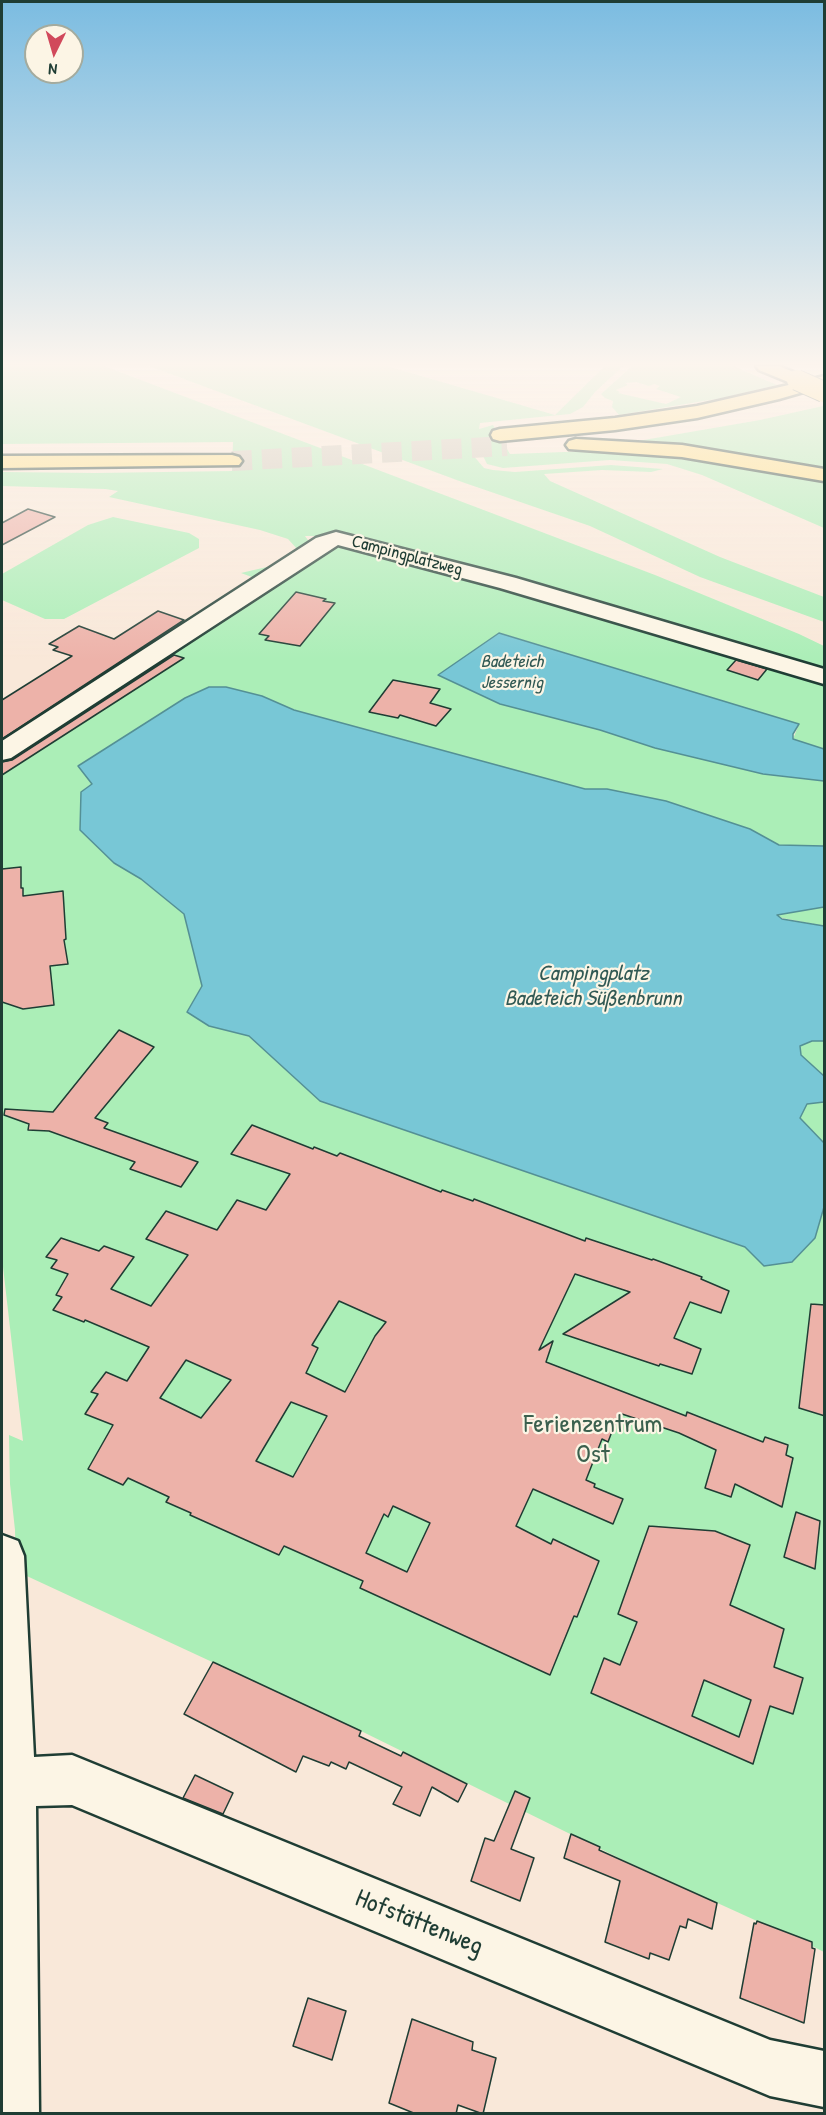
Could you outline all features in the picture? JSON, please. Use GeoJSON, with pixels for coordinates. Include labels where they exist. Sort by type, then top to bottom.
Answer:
{"type":"FeatureCollection","features":[{"type":"Feature","properties":{"kind":"highway"},"geometry":{"type":"LineString","coordinates":[[755,465],[825,476]]}},
{"type":"Feature","properties":{"kind":"street","name":"Campingplatzweg"},"geometry":{"type":"LineString","coordinates":[[2,752],[324,543],[336,538],[496,580],[825,677]]}},
{"type":"Feature","properties":{"kind":"street"},"geometry":{"type":"LineString","coordinates":[[2,1556],[11,1783],[11,2114]]}},
{"type":"Feature","properties":{"kind":"street","name":"Hofstättenweg"},"geometry":{"type":"LineString","coordinates":[[11,1783],[72,1779],[770,2068],[825,2079]]}},
{"type":"Feature","properties":{"kind":"green space"},"geometry":{"type":"Polygon","coordinates":[[[232,465],[364,465],[655,575],[799,634],[824,646],[824,672],[586,600],[339,536],[305,536],[310,543],[260,580],[241,573],[271,566],[298,550],[288,539],[260,530],[109,497],[118,491],[2,486],[2,472],[232,471],[232,465]]]}},
{"type":"Feature","properties":{"kind":"green space"},"geometry":{"type":"Polygon","coordinates":[[[415,465],[481,465],[484,468],[493,470],[515,472],[611,465],[663,469],[651,472],[602,470],[544,474],[550,481],[720,557],[824,597],[824,622],[700,577],[590,526],[415,465]]]}},
{"type":"Feature","properties":{"kind":"green space"},"geometry":{"type":"Polygon","coordinates":[[[490,465],[547,465],[503,468],[490,465]]]}},
{"type":"Feature","properties":{"kind":"green space"},"geometry":{"type":"Polygon","coordinates":[[[669,465],[724,465],[824,482],[824,528],[702,475],[669,465]]]}},
{"type":"Feature","properties":{"kind":"green space"},"geometry":{"type":"Polygon","coordinates":[[[772,465],[824,465],[824,473],[772,465]]]}},
{"type":"Feature","properties":{"kind":"green space"},"geometry":{"type":"Polygon","coordinates":[[[113,517],[189,533],[199,539],[199,548],[64,619],[45,619],[2,600],[2,574],[88,525],[113,517]]]}},
{"type":"Feature","properties":{"kind":"green space","name":"Ferienzentrum Ost"},"geometry":{"type":"Polygon","coordinates":[[[337,543],[362,547],[824,679],[824,749],[793,739],[799,724],[500,633],[600,730],[655,748],[763,774],[824,781],[824,846],[779,845],[750,829],[607,789],[585,789],[294,710],[262,696],[92,785],[80,830],[114,863],[141,879],[184,914],[202,986],[187,1012],[209,1026],[249,1036],[320,1101],[745,1247],[764,1266],[792,1262],[815,1238],[824,1207],[824,1952],[812,1946],[812,1942],[757,1921],[625,1861],[361,1731],[16,1571],[9,1435],[23,1441],[2,1258],[2,759],[337,543]]]}},
{"type":"Feature","properties":{"kind":"green space"},"geometry":{"type":"Polygon","coordinates":[[[824,907],[824,926],[777,917],[777,915],[824,907]]]}},
{"type":"Feature","properties":{"kind":"green space"},"geometry":{"type":"Polygon","coordinates":[[[812,1041],[824,1041],[824,1076],[801,1055],[800,1046],[812,1041]]]}},
{"type":"Feature","properties":{"kind":"green space"},"geometry":{"type":"Polygon","coordinates":[[[824,1102],[824,1143],[800,1118],[807,1104],[824,1102]]]}},
{"type":"Feature","properties":{"kind":"water","name":"Badeteich Jessernig"},"geometry":{"type":"Polygon","coordinates":[[[499,633],[799,724],[793,734],[793,739],[824,749],[824,781],[763,774],[655,748],[600,730],[500,704],[438,675],[499,633]]]}},
{"type":"Feature","properties":{"kind":"water","name":"Campingplatz Badeteich Süßenbrunn"},"geometry":{"type":"Polygon","coordinates":[[[209,687],[226,687],[262,696],[294,710],[585,789],[607,789],[666,801],[750,829],[779,845],[824,846],[824,907],[777,915],[782,919],[824,926],[824,1041],[812,1041],[800,1046],[801,1055],[824,1076],[824,1102],[807,1104],[800,1118],[824,1143],[824,1207],[815,1238],[792,1262],[764,1266],[745,1247],[320,1101],[249,1036],[209,1026],[187,1012],[202,986],[184,914],[141,879],[114,863],[80,830],[81,792],[92,784],[78,766],[185,698],[209,687]]]}},
{"type":"Feature","properties":{"kind":"building"},"geometry":{"type":"Polygon","coordinates":[[[28,509],[55,517],[2,545],[2,523],[28,509]]]}},
{"type":"Feature","properties":{"kind":"building"},"geometry":{"type":"Polygon","coordinates":[[[296,592],[335,603],[300,646],[265,640],[269,636],[259,634],[296,592]]]}},
{"type":"Feature","properties":{"kind":"building"},"geometry":{"type":"Polygon","coordinates":[[[158,611],[184,620],[2,739],[2,700],[72,656],[53,650],[58,647],[49,644],[79,626],[114,639],[158,611]]]}},
{"type":"Feature","properties":{"kind":"building"},"geometry":{"type":"Polygon","coordinates":[[[174,655],[184,658],[2,775],[2,762],[12,760],[174,655]]]}},
{"type":"Feature","properties":{"kind":"building"},"geometry":{"type":"Polygon","coordinates":[[[736,660],[767,669],[758,680],[727,670],[736,660]]]}},
{"type":"Feature","properties":{"kind":"building"},"geometry":{"type":"Polygon","coordinates":[[[393,680],[440,689],[430,703],[451,709],[436,726],[400,715],[398,718],[369,712],[393,680]]]}},
{"type":"Feature","properties":{"kind":"building"},"geometry":{"type":"Polygon","coordinates":[[[21,867],[23,896],[63,891],[66,939],[64,940],[68,964],[50,966],[54,1005],[23,1009],[2,1002],[2,869],[21,867]]]}},
{"type":"Feature","properties":{"kind":"building"},"geometry":{"type":"Polygon","coordinates":[[[119,1030],[154,1047],[95,1118],[108,1123],[104,1128],[198,1162],[181,1187],[130,1169],[135,1162],[49,1131],[28,1130],[29,1124],[4,1115],[5,1109],[53,1112],[119,1030]]]}},
{"type":"Feature","properties":{"kind":"building"},"geometry":{"type":"Polygon","coordinates":[[[252,1125],[313,1149],[314,1147],[337,1156],[340,1153],[441,1192],[442,1190],[473,1201],[474,1199],[585,1241],[586,1238],[653,1259],[702,1277],[701,1279],[729,1291],[721,1313],[690,1302],[674,1338],[701,1349],[692,1374],[660,1364],[659,1366],[563,1334],[630,1292],[575,1274],[539,1350],[553,1341],[546,1362],[686,1416],[687,1412],[763,1442],[765,1437],[788,1445],[786,1455],[793,1458],[782,1507],[735,1484],[731,1497],[705,1488],[716,1450],[679,1433],[619,1413],[608,1442],[602,1439],[586,1480],[595,1484],[594,1487],[623,1499],[613,1524],[533,1489],[516,1526],[551,1544],[553,1539],[599,1561],[577,1617],[574,1616],[550,1675],[360,1588],[363,1581],[284,1546],[279,1555],[190,1515],[191,1513],[166,1502],[169,1497],[128,1478],[123,1485],[88,1469],[113,1425],[85,1414],[98,1394],[91,1392],[106,1372],[127,1381],[149,1347],[85,1320],[84,1322],[53,1310],[62,1297],[56,1295],[68,1274],[51,1268],[57,1260],[46,1257],[61,1238],[99,1251],[104,1246],[134,1257],[111,1289],[151,1306],[188,1255],[146,1239],[166,1211],[217,1230],[237,1200],[266,1210],[290,1174],[231,1154],[252,1125]],[[339,1301],[312,1345],[318,1348],[306,1373],[345,1392],[375,1336],[386,1322],[339,1301]],[[186,1360],[160,1398],[201,1418],[231,1380],[186,1360]],[[291,1402],[256,1461],[293,1477],[327,1416],[291,1402]],[[393,1506],[388,1517],[384,1514],[366,1553],[407,1572],[430,1523],[393,1506]]]}},
{"type":"Feature","properties":{"kind":"building"},"geometry":{"type":"Polygon","coordinates":[[[811,1304],[825,1305],[825,1416],[799,1408],[811,1304]]]}},
{"type":"Feature","properties":{"kind":"building"},"geometry":{"type":"Polygon","coordinates":[[[796,1512],[820,1521],[815,1569],[784,1557],[796,1512]]]}},
{"type":"Feature","properties":{"kind":"building"},"geometry":{"type":"Polygon","coordinates":[[[649,1526],[715,1531],[750,1545],[730,1605],[784,1629],[774,1667],[803,1678],[793,1714],[770,1706],[753,1764],[591,1693],[604,1658],[620,1665],[637,1622],[618,1614],[649,1526]],[[704,1680],[692,1716],[739,1737],[751,1700],[704,1680]]]}},
{"type":"Feature","properties":{"kind":"building"},"geometry":{"type":"Polygon","coordinates":[[[213,1662],[361,1731],[359,1736],[401,1756],[403,1752],[467,1784],[458,1802],[432,1787],[420,1816],[393,1804],[402,1787],[349,1762],[346,1769],[331,1762],[329,1766],[303,1756],[296,1772],[184,1714],[213,1662]]]}},
{"type":"Feature","properties":{"kind":"building"},"geometry":{"type":"Polygon","coordinates":[[[195,1775],[233,1793],[223,1814],[183,1798],[195,1775]]]}},
{"type":"Feature","properties":{"kind":"building"},"geometry":{"type":"Polygon","coordinates":[[[515,1791],[530,1798],[511,1849],[534,1858],[520,1901],[471,1881],[485,1838],[494,1841],[515,1791]]]}},
{"type":"Feature","properties":{"kind":"building"},"geometry":{"type":"Polygon","coordinates":[[[571,1834],[600,1847],[599,1850],[717,1903],[712,1929],[688,1919],[686,1928],[680,1926],[669,1960],[650,1953],[649,1959],[605,1942],[620,1881],[564,1858],[571,1834]]]}},
{"type":"Feature","properties":{"kind":"building"},"geometry":{"type":"Polygon","coordinates":[[[757,1921],[812,1942],[812,1948],[815,1949],[804,2023],[740,1998],[754,1923],[756,1924],[757,1921]]]}},
{"type":"Feature","properties":{"kind":"building"},"geometry":{"type":"Polygon","coordinates":[[[308,1998],[346,2011],[332,2060],[293,2046],[308,1998]]]}},
{"type":"Feature","properties":{"kind":"building"},"geometry":{"type":"Polygon","coordinates":[[[412,2019],[473,2042],[472,2050],[496,2058],[483,2114],[458,2105],[456,2114],[416,2114],[389,2103],[412,2019]]]}}]}
